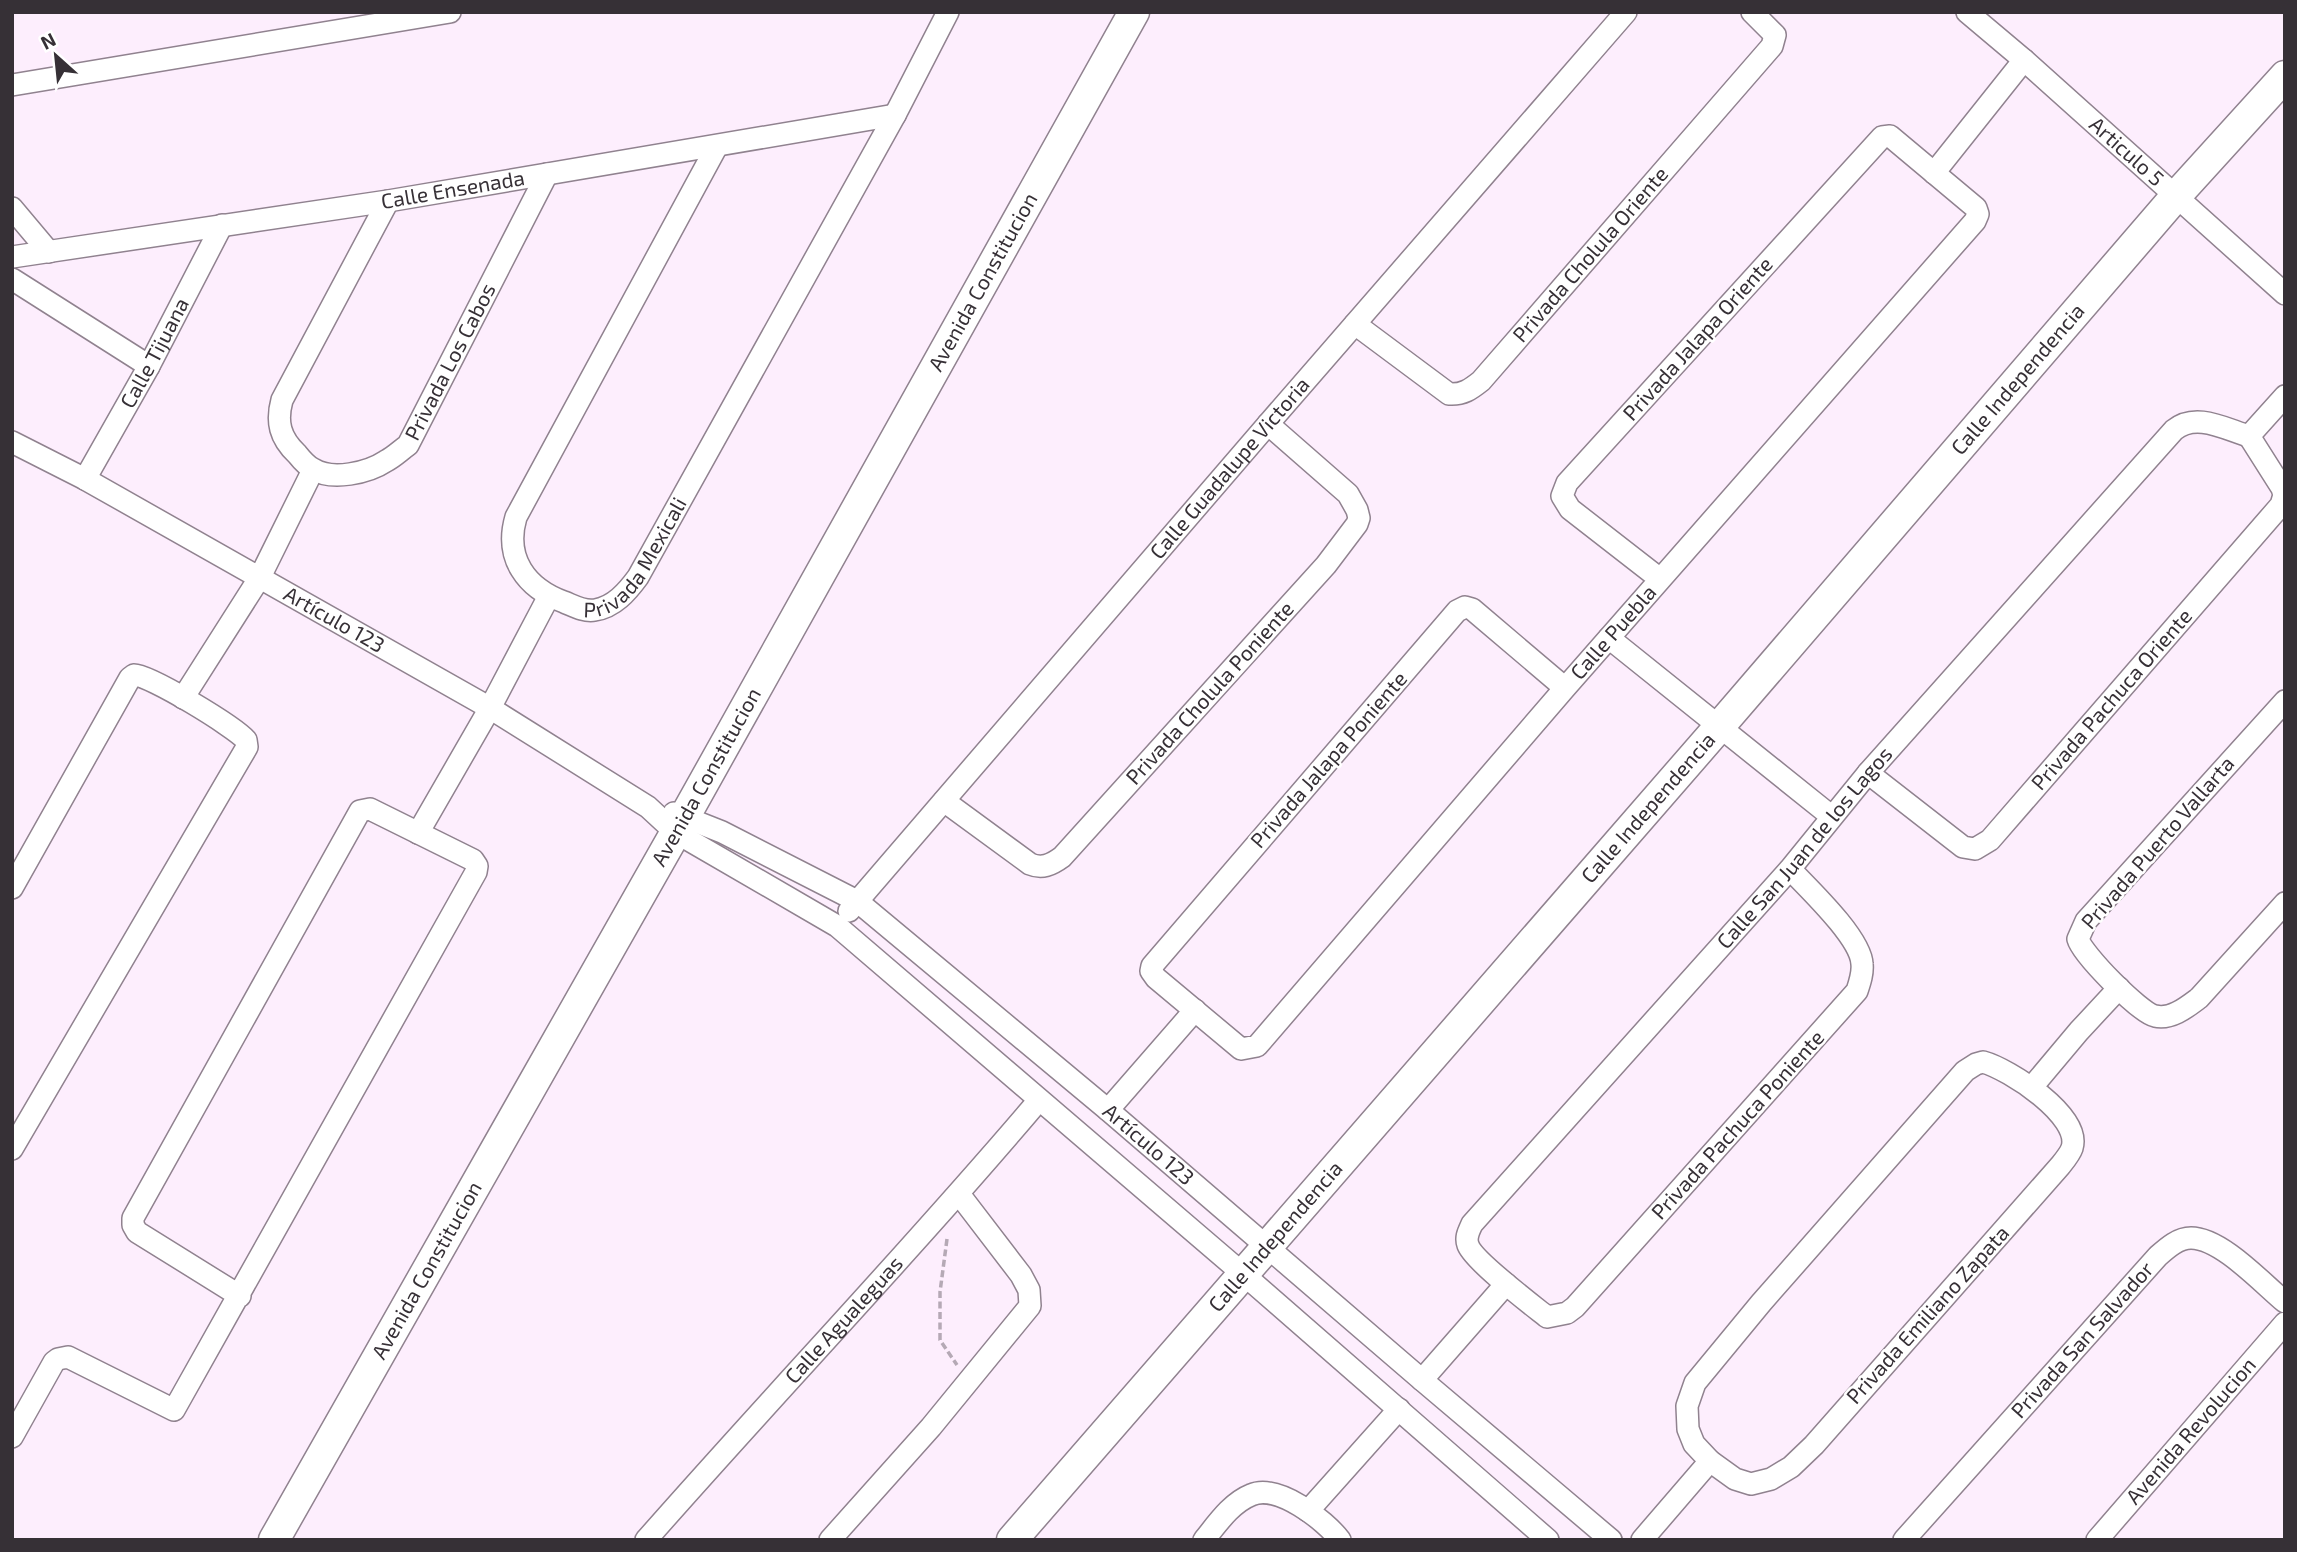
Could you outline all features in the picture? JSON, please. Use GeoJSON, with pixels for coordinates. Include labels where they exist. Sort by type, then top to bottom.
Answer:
{"type":"FeatureCollection","features":[{"type":"Feature","properties":{"kind":"street"},"geometry":{"type":"LineString","coordinates":[[12,85],[450,12]]}},
{"type":"Feature","properties":{"kind":"street","name":"Privada Mexicali"},"geometry":{"type":"LineString","coordinates":[[717,146],[516,517],[511,532],[514,557],[524,575],[549,596],[584,610],[608,606],[625,594],[638,578],[895,115],[948,12]]}},
{"type":"Feature","properties":{"kind":"street","name":"Avenida Constitucion"},"geometry":{"type":"LineString","coordinates":[[275,1540],[680,824],[1134,12]]}},
{"type":"Feature","properties":{"kind":"street","name":"Calle Guadalupe Victoria"},"geometry":{"type":"LineString","coordinates":[[837,926],[1626,12]]}},
{"type":"Feature","properties":{"kind":"street","name":"Privada Cholula Oriente"},"geometry":{"type":"LineString","coordinates":[[1355,324],[1449,394],[1459,395],[1471,389],[1773,46],[1775,35],[1752,12]]}},
{"type":"Feature","properties":{"kind":"street","name":"Articulo 5"},"geometry":{"type":"LineString","coordinates":[[1967,12],[2285,294]]}},
{"type":"Feature","properties":{"kind":"street"},"geometry":{"type":"LineString","coordinates":[[1934,173],[2024,60]]}},
{"type":"Feature","properties":{"kind":"street","name":"Calle Independencia"},"geometry":{"type":"LineString","coordinates":[[1012,1540],[1719,727],[2176,196],[2285,76]]}},
{"type":"Feature","properties":{"kind":"street","name":"Calle Ensenada"},"geometry":{"type":"LineString","coordinates":[[12,257],[388,201],[895,115]]}},
{"type":"Feature","properties":{"kind":"street","name":"Privada Jalapa Oriente"},"geometry":{"type":"LineString","coordinates":[[1660,579],[1570,509],[1562,496],[1567,483],[1882,137],[1890,136],[1934,173]]}},
{"type":"Feature","properties":{"kind":"street","name":"Calle Puebla"},"geometry":{"type":"LineString","coordinates":[[1195,1010],[1241,1049],[1257,1046],[1565,688],[1966,231],[1978,214],[1976,208],[1934,173]]}},
{"type":"Feature","properties":{"kind":"street","name":"Privada Los Cabos"},"geometry":{"type":"LineString","coordinates":[[313,470],[333,474],[362,472],[385,463],[408,445],[547,174]]}},
{"type":"Feature","properties":{"kind":"street"},"geometry":{"type":"LineString","coordinates":[[183,698],[260,577],[313,470],[290,448],[282,436],[278,414],[282,400],[388,201]]}},
{"type":"Feature","properties":{"kind":"street"},"geometry":{"type":"LineString","coordinates":[[12,208],[49,252]]}},
{"type":"Feature","properties":{"kind":"street","name":"Calle Tijuana"},"geometry":{"type":"LineString","coordinates":[[85,479],[149,366],[222,225]]}},
{"type":"Feature","properties":{"kind":"street"},"geometry":{"type":"LineString","coordinates":[[12,279],[149,366]]}},
{"type":"Feature","properties":{"kind":"street"},"geometry":{"type":"LineString","coordinates":[[2249,436],[2285,396]]}},
{"type":"Feature","properties":{"kind":"street","name":"Calle San Juan de los Lagos"},"geometry":{"type":"LineString","coordinates":[[1506,1284],[1467,1244],[1467,1235],[1472,1224],[1790,869],[1868,773],[2174,430],[2190,421],[2197,421],[2249,436]]}},
{"type":"Feature","properties":{"kind":"street","name":"Privada Cholula Poniente"},"geometry":{"type":"LineString","coordinates":[[944,801],[1030,864],[1038,867],[1054,863],[1062,858],[1326,565],[1357,524],[1357,510],[1348,494],[1268,424]]}},
{"type":"Feature","properties":{"kind":"street","name":"Privada Pachuca Oriente"},"geometry":{"type":"LineString","coordinates":[[1868,773],[1963,847],[1975,849],[1990,840],[2281,505],[2283,488],[2249,436]]}},
{"type":"Feature","properties":{"kind":"street","name":"Artículo 123"},"geometry":{"type":"LineString","coordinates":[[15,450],[85,479],[490,708],[648,807],[680,824],[837,926],[1548,1540]]}},
{"type":"Feature","properties":{"kind":"street"},"geometry":{"type":"LineString","coordinates":[[418,833],[490,708],[549,596]]}},
{"type":"Feature","properties":{"kind":"street","name":"Privada Jalapa Poniente"},"geometry":{"type":"LineString","coordinates":[[1195,1010],[1156,978],[1151,971],[1152,966],[1457,611],[1465,607],[1472,609],[1565,688]]}},
{"type":"Feature","properties":{"kind":"street"},"geometry":{"type":"LineString","coordinates":[[1609,638],[1831,816]]}},
{"type":"Feature","properties":{"kind":"street"},"geometry":{"type":"LineString","coordinates":[[12,888],[134,675],[145,676],[244,736],[247,747],[12,1149]]}},
{"type":"Feature","properties":{"kind":"street","name":"Privada Puerto Vallarta"},"geometry":{"type":"LineString","coordinates":[[2285,701],[2086,921],[2078,934],[2080,946],[2119,988],[2153,1016],[2166,1017],[2185,1009],[2199,998],[2285,903]]}},
{"type":"Feature","properties":{"kind":"street"},"geometry":{"type":"LineString","coordinates":[[12,1437],[54,1362],[68,1357],[174,1410],[240,1296],[476,873],[477,866],[473,860],[370,809],[360,811],[133,1218],[137,1232],[240,1296]]}},
{"type":"Feature","properties":{"kind":"street","name":"Artículo 123"},"geometry":{"type":"LineString","coordinates":[[680,824],[722,832],[857,901],[1108,1110],[1611,1540]]}},
{"type":"Feature","properties":{"kind":"street","name":"Privada Pachuca Poniente"},"geometry":{"type":"LineString","coordinates":[[1506,1284],[1547,1318],[1567,1313],[1575,1307],[1857,990],[1863,961],[1854,943],[1840,923],[1790,869]]}},
{"type":"Feature","properties":{"kind":"street"},"geometry":{"type":"LineString","coordinates":[[2032,1087],[2119,988]]}},
{"type":"Feature","properties":{"kind":"street"},"geometry":{"type":"LineString","coordinates":[[1108,1110],[1195,1010]]}},
{"type":"Feature","properties":{"kind":"street","name":"Privada Emiliano Zapata"},"geometry":{"type":"LineString","coordinates":[[1983,1062],[2032,1087],[2058,1113],[2071,1134],[2072,1147],[2060,1166],[1814,1445],[1791,1467],[1771,1479],[1751,1484],[1735,1479],[1710,1461],[1694,1444],[1688,1429],[1687,1406],[1695,1383],[1761,1303],[1965,1071],[1983,1062]]}},
{"type":"Feature","properties":{"kind":"street","name":"Calle Agualeguas"},"geometry":{"type":"LineString","coordinates":[[646,1540],[955,1199],[1039,1100]]}},
{"type":"Feature","properties":{"kind":"street"},"geometry":{"type":"LineString","coordinates":[[830,1540],[965,1387],[1030,1306],[1029,1290],[1021,1275],[955,1199]]}},
{"type":"Feature","properties":{"kind":"street","name":"Privada San Salvador"},"geometry":{"type":"LineString","coordinates":[[1904,1540],[2158,1256],[2174,1243],[2189,1237],[2206,1240],[2227,1253],[2285,1301]]}},
{"type":"Feature","properties":{"kind":"street"},"geometry":{"type":"LineString","coordinates":[[1422,1380],[1506,1284]]}},
{"type":"Feature","properties":{"kind":"street","name":"Avenida Revolucion"},"geometry":{"type":"LineString","coordinates":[[2097,1540],[2285,1323]]}},
{"type":"Feature","properties":{"kind":"street"},"geometry":{"type":"LineString","coordinates":[[1308,1511],[1398,1409]]}},
{"type":"Feature","properties":{"kind":"street"},"geometry":{"type":"LineString","coordinates":[[1642,1540],[1710,1461]]}},
{"type":"Feature","properties":{"kind":"street"},"geometry":{"type":"LineString","coordinates":[[1204,1540],[1225,1515],[1253,1493],[1281,1496],[1322,1521],[1340,1540]]}},
{"type":"Feature","properties":{"kind":"path"},"geometry":{"type":"LineString","coordinates":[[955,1199],[940,1292],[940,1340],[956,1362],[965,1387]]}}]}
